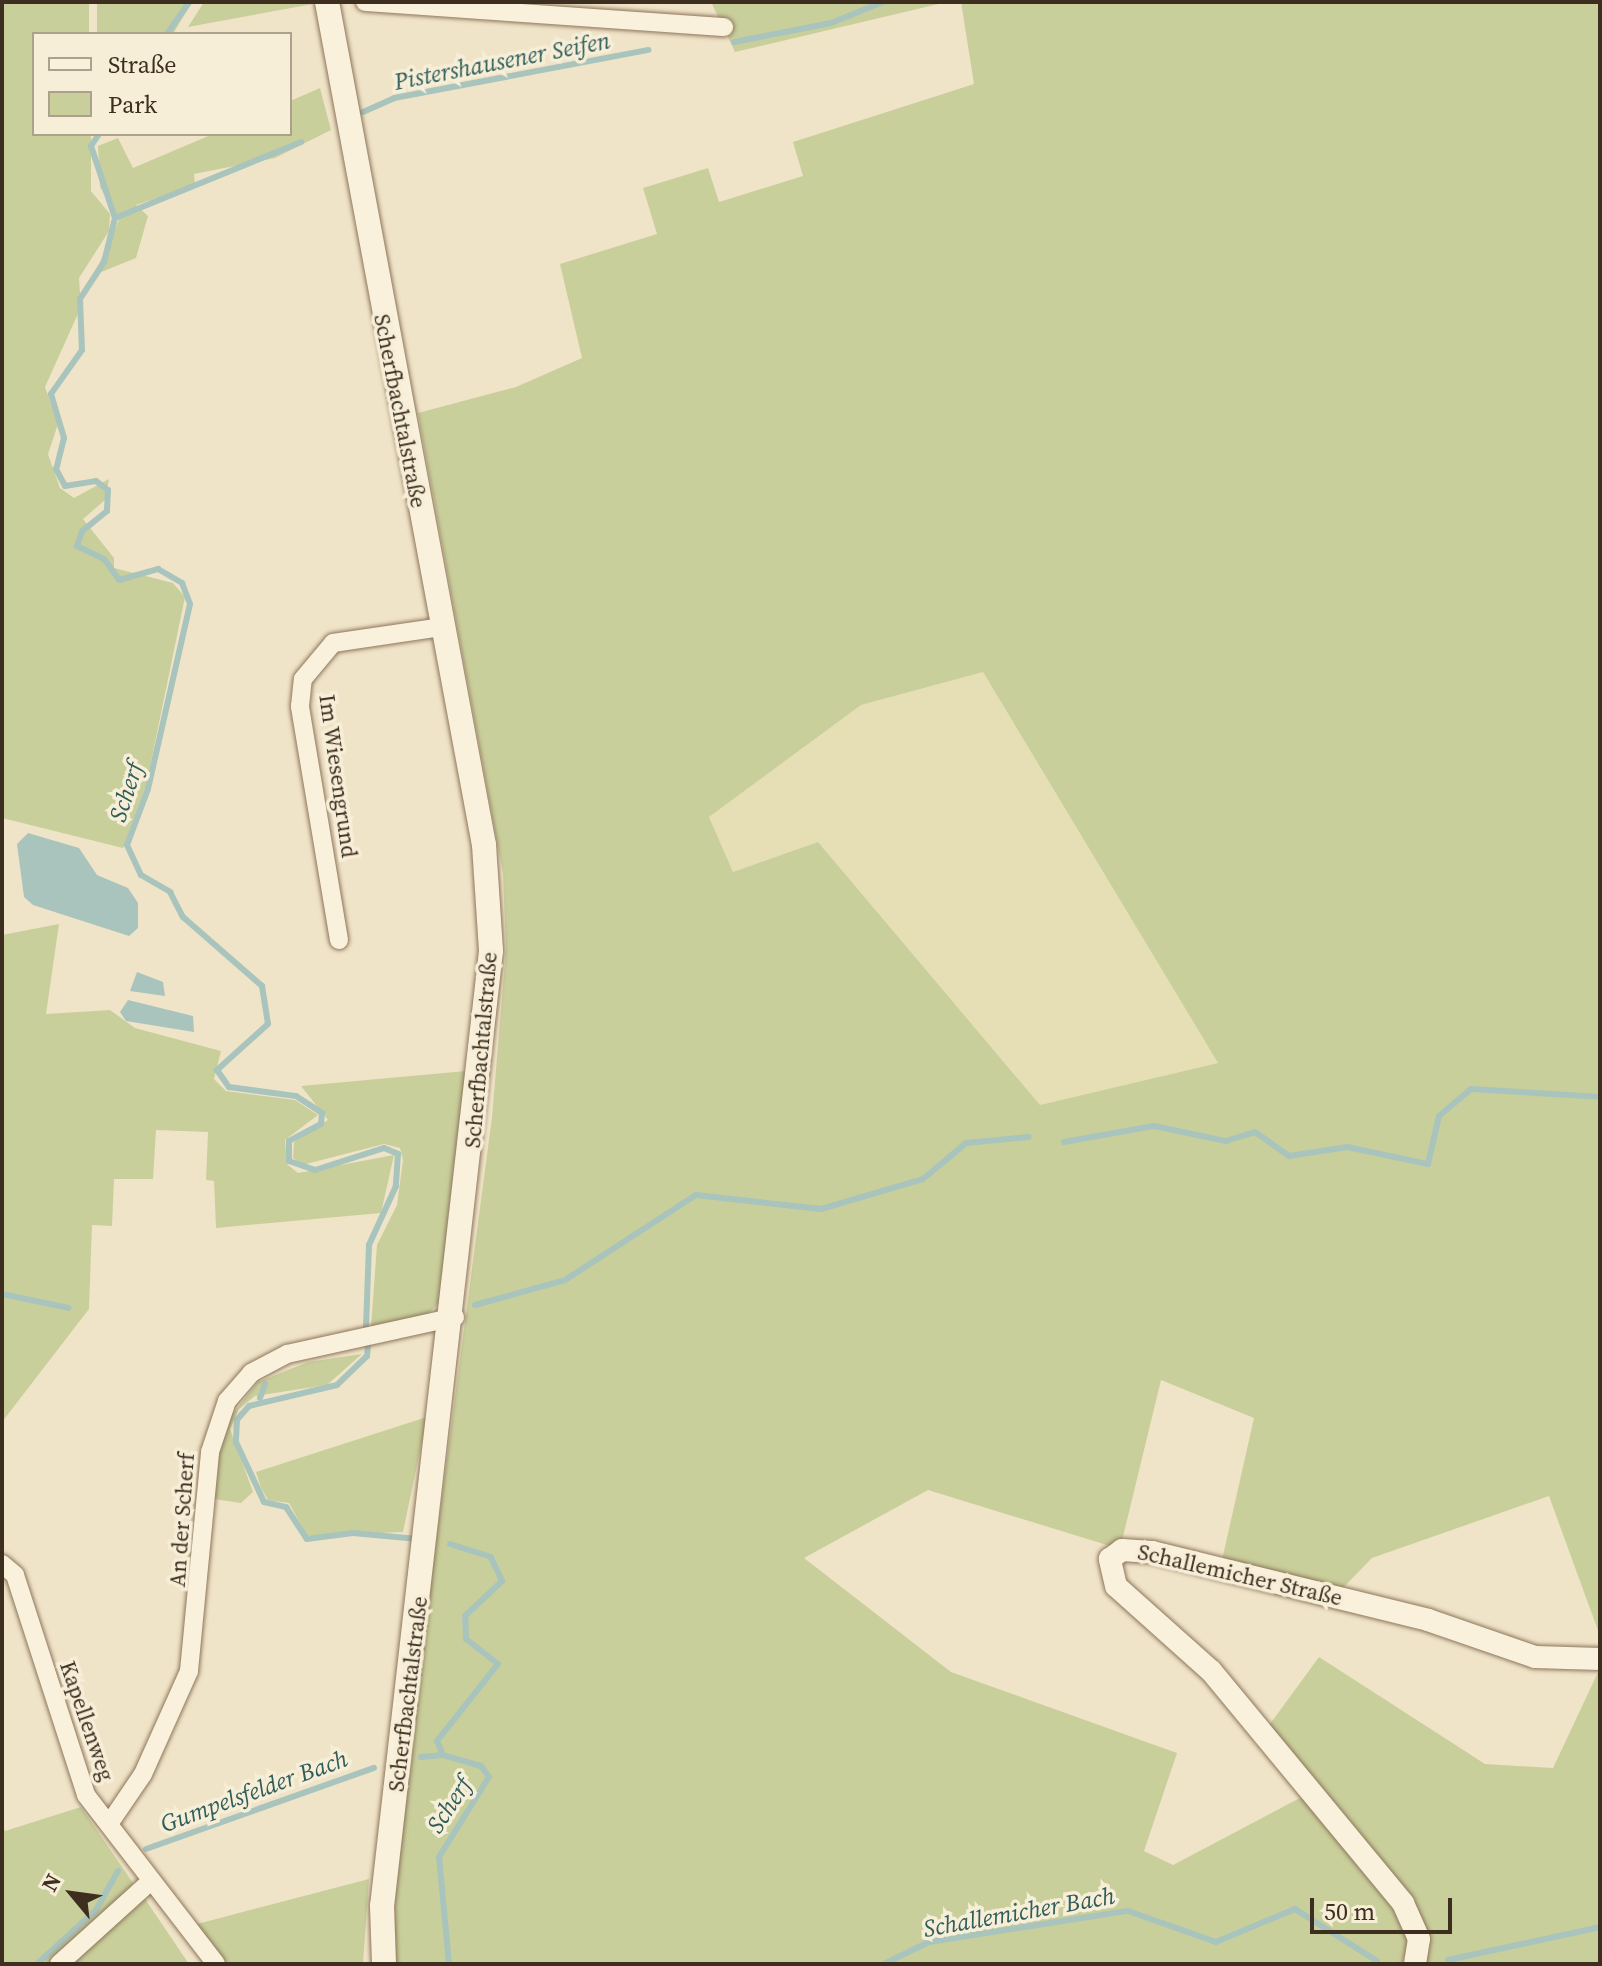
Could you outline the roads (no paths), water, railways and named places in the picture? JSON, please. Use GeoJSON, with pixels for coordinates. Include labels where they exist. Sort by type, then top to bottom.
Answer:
{"type":"FeatureCollection","features":[{"type":"Feature","properties":{"kind":"main road","name":"Scherfbachtalstraße"},"geometry":{"type":"LineString","coordinates":[[327,2],[484,845],[491,951],[455,1317],[385,1877],[384,1964]]}},
{"type":"Feature","properties":{"kind":"street"},"geometry":{"type":"LineString","coordinates":[[365,2],[724,27]]}},
{"type":"Feature","properties":{"kind":"street","name":"Im Wiesengrund"},"geometry":{"type":"LineString","coordinates":[[339,940],[300,706],[303,679],[333,643],[441,627]]}},
{"type":"Feature","properties":{"kind":"street","name":"An der Scherf"},"geometry":{"type":"LineString","coordinates":[[109,1824],[138,1783],[189,1671],[210,1452],[227,1401],[251,1373],[287,1354],[455,1317]]}},
{"type":"Feature","properties":{"kind":"street","name":"Schallemicher Straße"},"geometry":{"type":"LineString","coordinates":[[1415,1964],[1419,1939],[1403,1903],[1211,1671],[1116,1586],[1110,1559],[1122,1550],[1152,1552],[1428,1620],[1535,1657],[1600,1659]]}},
{"type":"Feature","properties":{"kind":"street","name":"Kapellenweg"},"geometry":{"type":"LineString","coordinates":[[2,1564],[15,1575],[70,1759],[109,1824],[216,1964]]}},
{"type":"Feature","properties":{"kind":"street"},"geometry":{"type":"LineString","coordinates":[[59,1964],[151,1881]]}},
{"type":"Feature","properties":{"kind":"water"},"geometry":{"type":"Polygon","coordinates":[[[28,833],[79,848],[97,875],[128,888],[138,903],[138,928],[129,936],[33,905],[24,897],[17,844],[28,833]]]}},
{"type":"Feature","properties":{"kind":"water"},"geometry":{"type":"Polygon","coordinates":[[[137,972],[163,982],[165,996],[130,991],[137,972]]]}},
{"type":"Feature","properties":{"kind":"water"},"geometry":{"type":"Polygon","coordinates":[[[128,1000],[193,1016],[194,1032],[126,1021],[120,1012],[128,1000]]]}},
{"type":"Feature","properties":{"kind":"waterway","name":"Scherf"},"geometry":{"type":"LineString","coordinates":[[168,32],[189,2]]}},
{"type":"Feature","properties":{"kind":"waterway","name":"Pistershausener Seifen"},"geometry":{"type":"LineString","coordinates":[[734,42],[831,23],[883,2]]}},
{"type":"Feature","properties":{"kind":"waterway","name":"Pistershausener Seifen"},"geometry":{"type":"LineString","coordinates":[[363,112],[394,98],[649,50]]}},
{"type":"Feature","properties":{"kind":"waterway","name":"Scherf"},"geometry":{"type":"LineString","coordinates":[[98,136],[91,146],[115,218],[104,262],[80,299],[82,350],[51,394],[64,438],[56,469],[65,486],[96,481],[108,490],[107,511],[82,531],[77,546],[104,559],[119,580],[158,569],[182,583],[190,604],[148,789],[127,845],[141,875],[170,892],[183,917],[262,986],[268,1024],[217,1070],[229,1087],[296,1096],[322,1113],[321,1124],[289,1141],[289,1161],[315,1170],[384,1148],[398,1154],[396,1186],[369,1245],[366,1327]]}},
{"type":"Feature","properties":{"kind":"waterway","name":"Pistershausener Seifen"},"geometry":{"type":"LineString","coordinates":[[115,218],[301,142]]}},
{"type":"Feature","properties":{"kind":"waterway"},"geometry":{"type":"LineString","coordinates":[[1064,1142],[1154,1126],[1226,1141],[1255,1132],[1289,1156],[1347,1147],[1428,1164],[1439,1116],[1471,1089],[1600,1097]]}},
{"type":"Feature","properties":{"kind":"waterway"},"geometry":{"type":"LineString","coordinates":[[475,1305],[565,1280],[696,1195],[821,1209],[923,1179],[966,1143],[1029,1137]]}},
{"type":"Feature","properties":{"kind":"waterway"},"geometry":{"type":"LineString","coordinates":[[2,1294],[69,1308]]}},
{"type":"Feature","properties":{"kind":"waterway","name":"Scherf"},"geometry":{"type":"LineString","coordinates":[[368,1345],[367,1356],[337,1385],[249,1406],[237,1420],[236,1442],[264,1502],[286,1507],[307,1539],[353,1533],[418,1539]]}},
{"type":"Feature","properties":{"kind":"waterway"},"geometry":{"type":"LineString","coordinates":[[260,1398],[265,1384]]}},
{"type":"Feature","properties":{"kind":"waterway","name":"Scherf"},"geometry":{"type":"LineString","coordinates":[[449,1964],[439,1857],[489,1777],[481,1766],[443,1755],[437,1741],[498,1664],[466,1639],[465,1616],[502,1581],[491,1557],[450,1544]]}},
{"type":"Feature","properties":{"kind":"waterway","name":"Gumpelsfelder Bach"},"geometry":{"type":"LineString","coordinates":[[421,1757],[443,1755]]}},
{"type":"Feature","properties":{"kind":"waterway","name":"Gumpelsfelder Bach"},"geometry":{"type":"LineString","coordinates":[[146,1849],[374,1768]]}},
{"type":"Feature","properties":{"kind":"waterway","name":"Gumpelsfelder Bach"},"geometry":{"type":"LineString","coordinates":[[37,1964],[96,1910],[118,1871]]}},
{"type":"Feature","properties":{"kind":"waterway","name":"Schallemicher Bach"},"geometry":{"type":"LineString","coordinates":[[884,1964],[929,1942],[1128,1911],[1216,1942],[1295,1909],[1377,1961]]}},
{"type":"Feature","properties":{"kind":"waterway","name":"Schallemicher Bach"},"geometry":{"type":"LineString","coordinates":[[1448,1960],[1600,1927]]}}]}
